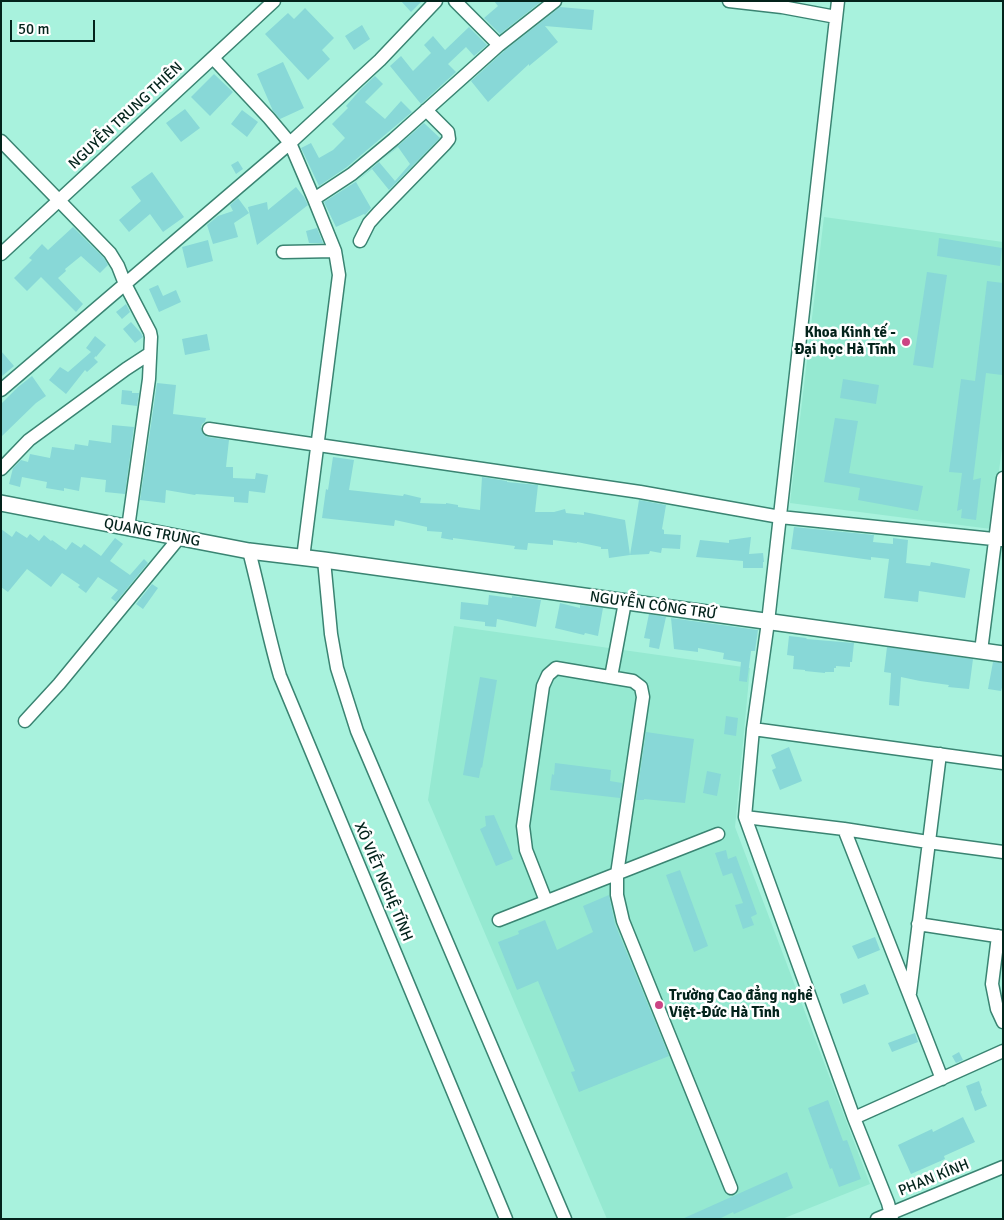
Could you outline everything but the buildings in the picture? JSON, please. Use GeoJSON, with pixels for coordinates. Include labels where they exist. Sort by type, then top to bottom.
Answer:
{"type":"FeatureCollection","features":[{"type":"Feature","properties":{"kind":"main road","name":"QUANG TRUNG"},"geometry":{"type":"LineString","coordinates":[[1,503],[249,551],[303,558]]}},
{"type":"Feature","properties":{"kind":"main road","name":"NGUYỄN CÔNG TRỨ"},"geometry":{"type":"LineString","coordinates":[[303,558],[1003,654]]}},
{"type":"Feature","properties":{"kind":"street","name":"NGUYỄN TRUNG THIÊN"},"geometry":{"type":"LineString","coordinates":[[1,254],[274,1]]}},
{"type":"Feature","properties":{"kind":"street"},"geometry":{"type":"LineString","coordinates":[[1,390],[290,143],[380,60],[436,1]]}},
{"type":"Feature","properties":{"kind":"street"},"geometry":{"type":"LineString","coordinates":[[455,1],[499,45]]}},
{"type":"Feature","properties":{"kind":"street"},"geometry":{"type":"LineString","coordinates":[[314,199],[352,174],[499,45],[555,1]]}},
{"type":"Feature","properties":{"kind":"street"},"geometry":{"type":"LineString","coordinates":[[729,1],[782,7],[836,17]]}},
{"type":"Feature","properties":{"kind":"street"},"geometry":{"type":"LineString","coordinates":[[838,1],[768,622],[753,729],[745,817],[854,1118],[892,1216]]}},
{"type":"Feature","properties":{"kind":"street"},"geometry":{"type":"LineString","coordinates":[[213,58],[290,143],[335,251],[339,275],[303,558]]}},
{"type":"Feature","properties":{"kind":"street"},"geometry":{"type":"LineString","coordinates":[[360,241],[369,224],[378,213],[449,139],[448,132],[426,110]]}},
{"type":"Feature","properties":{"kind":"street"},"geometry":{"type":"LineString","coordinates":[[1,141],[110,253],[150,332],[149,379],[128,528]]}},
{"type":"Feature","properties":{"kind":"street"},"geometry":{"type":"LineString","coordinates":[[283,252],[335,251]]}},
{"type":"Feature","properties":{"kind":"street"},"geometry":{"type":"LineString","coordinates":[[1,469],[29,440],[149,354]]}},
{"type":"Feature","properties":{"kind":"street"},"geometry":{"type":"LineString","coordinates":[[210,429],[657,495],[780,517],[999,539]]}},
{"type":"Feature","properties":{"kind":"street"},"geometry":{"type":"LineString","coordinates":[[981,651],[999,539],[1003,478]]}},
{"type":"Feature","properties":{"kind":"street"},"geometry":{"type":"LineString","coordinates":[[25,721],[59,684],[179,538]]}},
{"type":"Feature","properties":{"kind":"street","name":"XÔ VIẾT NGHỆ TĨNH"},"geometry":{"type":"LineString","coordinates":[[249,551],[280,676],[506,1219]]}},
{"type":"Feature","properties":{"kind":"street"},"geometry":{"type":"LineString","coordinates":[[324,560],[331,634],[337,668],[357,731],[565,1219]]}},
{"type":"Feature","properties":{"kind":"street"},"geometry":{"type":"LineString","coordinates":[[611,677],[625,602]]}},
{"type":"Feature","properties":{"kind":"street"},"geometry":{"type":"LineString","coordinates":[[546,901],[526,850],[523,826],[543,686],[548,675],[556,668],[633,681],[641,687],[643,697],[617,874],[616,894],[623,921],[731,1188]]}},
{"type":"Feature","properties":{"kind":"street"},"geometry":{"type":"LineString","coordinates":[[753,729],[1003,763]]}},
{"type":"Feature","properties":{"kind":"street"},"geometry":{"type":"LineString","coordinates":[[910,994],[940,754]]}},
{"type":"Feature","properties":{"kind":"street"},"geometry":{"type":"LineString","coordinates":[[745,817],[1003,852]]}},
{"type":"Feature","properties":{"kind":"street"},"geometry":{"type":"LineString","coordinates":[[844,829],[942,1079]]}},
{"type":"Feature","properties":{"kind":"street"},"geometry":{"type":"LineString","coordinates":[[499,920],[718,834]]}},
{"type":"Feature","properties":{"kind":"street"},"geometry":{"type":"LineString","coordinates":[[918,924],[1001,936],[992,984],[997,1009],[1003,1022]]}},
{"type":"Feature","properties":{"kind":"street"},"geometry":{"type":"LineString","coordinates":[[854,1118],[1003,1051]]}},
{"type":"Feature","properties":{"kind":"street","name":"PHAN KÍNH"},"geometry":{"type":"LineString","coordinates":[[877,1219],[892,1216],[1003,1167]]}},
{"type":"Feature","properties":{"kind":"shaded area","name":"Khoa Kinh tế - Đại học Hà Tĩnh"},"geometry":{"type":"Polygon","coordinates":[[[824,217],[1003,242],[1003,441],[991,529],[790,503],[824,217]]]}},
{"type":"Feature","properties":{"kind":"shaded area","name":"Trường Cao đẳng nghề Việt-Đức Hà Tĩnh"},"geometry":{"type":"Polygon","coordinates":[[[454,626],[750,668],[735,827],[870,1184],[782,1219],[607,1219],[428,800],[454,626]]]}},
{"type":"Feature","properties":{"kind":"place","name":"Khoa Kinh tế - Đại học Hà Tĩnh"},"geometry":{"type":"Point","coordinates":[906,342]}},
{"type":"Feature","properties":{"kind":"place","name":"Trường Cao đẳng nghề Việt-Đức Hà Tĩnh"},"geometry":{"type":"Point","coordinates":[659,1005]}}]}
